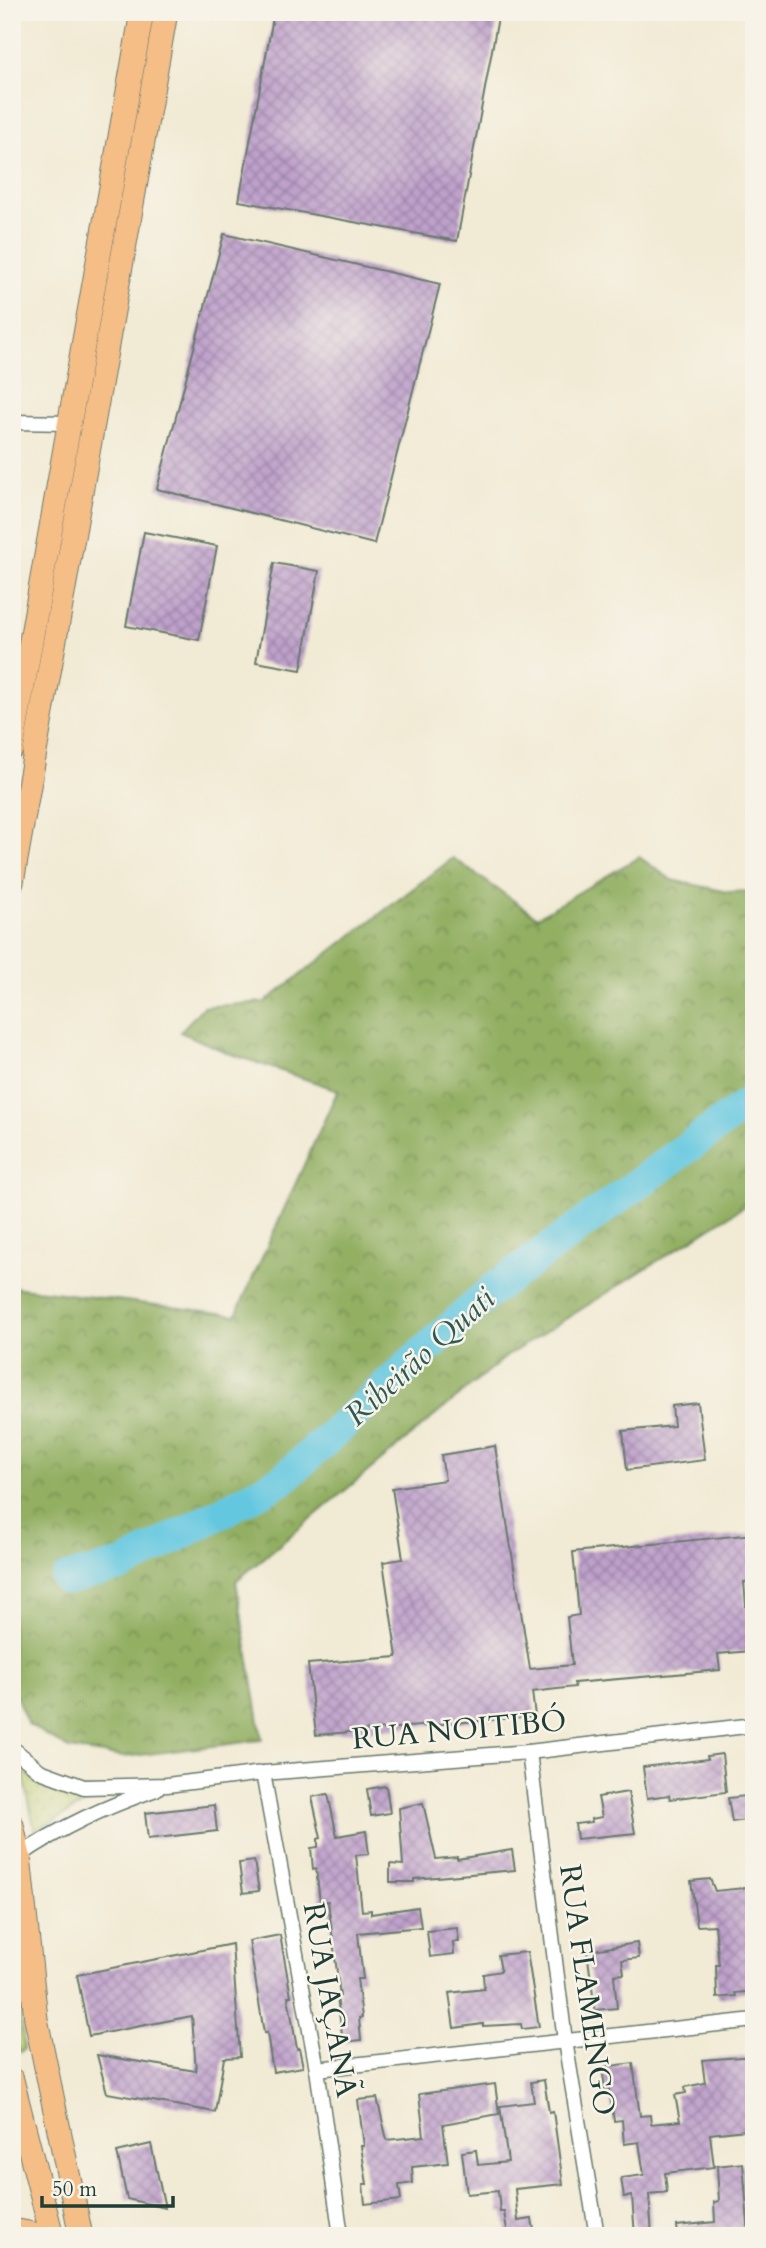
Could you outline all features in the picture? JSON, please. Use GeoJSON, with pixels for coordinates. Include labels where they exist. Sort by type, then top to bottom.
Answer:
{"type":"FeatureCollection","features":[{"type":"Feature","properties":{"kind":"highway"},"geometry":{"type":"LineString","coordinates":[[12,748],[142,12]]}},
{"type":"Feature","properties":{"kind":"highway"},"geometry":{"type":"LineString","coordinates":[[12,882],[166,12]]}},
{"type":"Feature","properties":{"kind":"highway"},"geometry":{"type":"LineString","coordinates":[[12,1825],[36,2019],[81,2236]]}},
{"type":"Feature","properties":{"kind":"highway"},"geometry":{"type":"LineString","coordinates":[[12,2080],[52,2236]]}},
{"type":"Feature","properties":{"kind":"highway"},"geometry":{"type":"LineString","coordinates":[[12,2230],[46,2236]]}},
{"type":"Feature","properties":{"kind":"street"},"geometry":{"type":"LineString","coordinates":[[12,422],[70,423]]}},
{"type":"Feature","properties":{"kind":"street","name":"RUA NOITIBÓ"},"geometry":{"type":"LineString","coordinates":[[12,1748],[40,1771],[84,1787],[167,1785],[263,1773],[529,1752],[754,1725]]}},
{"type":"Feature","properties":{"kind":"street","name":"RUA FLAMENGO"},"geometry":{"type":"LineString","coordinates":[[529,1752],[565,2041],[597,2236]]}},
{"type":"Feature","properties":{"kind":"street","name":"RUA JAÇANÃ"},"geometry":{"type":"LineString","coordinates":[[263,1773],[317,2069],[341,2236]]}},
{"type":"Feature","properties":{"kind":"street","name":"RUA NOITIBÓ"},"geometry":{"type":"LineString","coordinates":[[15,1858],[49,1835],[82,1818],[167,1785]]}},
{"type":"Feature","properties":{"kind":"street"},"geometry":{"type":"LineString","coordinates":[[317,2069],[754,2020]]}},
{"type":"Feature","properties":{"kind":"green space"},"geometry":{"type":"Polygon","coordinates":[[[639,857],[672,880],[728,892],[754,891],[754,1200],[507,1356],[236,1581],[262,1740],[124,1757],[69,1749],[28,1724],[12,1687],[12,1287],[236,1315],[338,1090],[228,1053],[180,1032],[203,1007],[265,1002],[453,858],[537,917],[639,857]]]}},
{"type":"Feature","properties":{"kind":"green space"},"geometry":{"type":"Polygon","coordinates":[[[23,1772],[42,1784],[77,1790],[134,1791],[86,1803],[35,1831],[23,1772]]]}},
{"type":"Feature","properties":{"kind":"green space"},"geometry":{"type":"Polygon","coordinates":[[[12,1919],[24,2049],[20,2052],[12,2038],[12,1919]]]}},
{"type":"Feature","properties":{"kind":"building"},"geometry":{"type":"Polygon","coordinates":[[[274,12],[499,12],[457,241],[239,201],[274,12]]]}},
{"type":"Feature","properties":{"kind":"building"},"geometry":{"type":"Polygon","coordinates":[[[224,234],[440,284],[374,544],[157,489],[224,234]]]}},
{"type":"Feature","properties":{"kind":"building"},"geometry":{"type":"Polygon","coordinates":[[[144,532],[217,546],[199,640],[126,626],[144,532]]]}},
{"type":"Feature","properties":{"kind":"building"},"geometry":{"type":"Polygon","coordinates":[[[274,563],[319,571],[301,670],[256,662],[274,563]]]}},
{"type":"Feature","properties":{"kind":"building"},"geometry":{"type":"Polygon","coordinates":[[[698,1403],[705,1460],[627,1470],[623,1431],[674,1426],[672,1406],[698,1403]]]}},
{"type":"Feature","properties":{"kind":"building"},"geometry":{"type":"Polygon","coordinates":[[[495,1446],[530,1669],[572,1665],[567,1617],[579,1615],[573,1552],[754,1534],[754,1581],[744,1582],[750,1651],[718,1654],[720,1670],[574,1683],[575,1687],[532,1692],[535,1716],[316,1735],[308,1664],[397,1657],[383,1562],[403,1559],[392,1488],[445,1480],[441,1455],[495,1446]]]}},
{"type":"Feature","properties":{"kind":"building"},"geometry":{"type":"Polygon","coordinates":[[[722,1754],[726,1792],[670,1799],[669,1795],[647,1798],[643,1767],[708,1759],[707,1756],[722,1754]]]}},
{"type":"Feature","properties":{"kind":"building"},"geometry":{"type":"Polygon","coordinates":[[[386,1786],[390,1813],[371,1816],[367,1789],[386,1786]]]}},
{"type":"Feature","properties":{"kind":"building"},"geometry":{"type":"Polygon","coordinates":[[[628,1792],[635,1833],[577,1839],[575,1824],[592,1822],[591,1819],[602,1817],[598,1797],[628,1792]]]}},
{"type":"Feature","properties":{"kind":"building"},"geometry":{"type":"Polygon","coordinates":[[[328,1794],[337,1836],[366,1831],[369,1854],[356,1855],[362,1911],[371,1910],[371,1914],[418,1907],[421,1927],[358,1933],[363,1979],[357,1979],[362,2017],[359,2018],[361,2040],[343,2042],[328,1901],[320,1902],[311,1848],[318,1847],[318,1839],[321,1838],[312,1797],[328,1794]]]}},
{"type":"Feature","properties":{"kind":"building"},"geometry":{"type":"Polygon","coordinates":[[[754,1795],[754,1819],[732,1822],[728,1798],[754,1795]]]}},
{"type":"Feature","properties":{"kind":"building"},"geometry":{"type":"Polygon","coordinates":[[[423,1803],[436,1859],[457,1859],[512,1850],[515,1870],[414,1879],[414,1882],[390,1882],[390,1864],[403,1865],[399,1808],[423,1803]]]}},
{"type":"Feature","properties":{"kind":"building"},"geometry":{"type":"Polygon","coordinates":[[[214,1805],[217,1831],[148,1839],[145,1813],[214,1805]]]}},
{"type":"Feature","properties":{"kind":"building"},"geometry":{"type":"Polygon","coordinates":[[[254,1861],[259,1891],[243,1893],[239,1863],[254,1861]]]}},
{"type":"Feature","properties":{"kind":"building"},"geometry":{"type":"Polygon","coordinates":[[[710,1879],[715,1891],[754,1887],[754,1991],[717,1998],[716,1965],[719,1965],[715,1925],[697,1926],[691,1881],[710,1879]]]}},
{"type":"Feature","properties":{"kind":"building"},"geometry":{"type":"Polygon","coordinates":[[[457,1928],[459,1942],[453,1942],[454,1954],[430,1957],[427,1931],[457,1928]]]}},
{"type":"Feature","properties":{"kind":"building"},"geometry":{"type":"Polygon","coordinates":[[[280,1935],[297,2049],[299,2048],[303,2067],[273,2072],[249,1941],[280,1935]]]}},
{"type":"Feature","properties":{"kind":"building"},"geometry":{"type":"Polygon","coordinates":[[[637,1943],[639,1958],[622,1960],[624,1974],[614,1975],[617,2008],[595,2010],[587,1951],[637,1943]]]}},
{"type":"Feature","properties":{"kind":"building"},"geometry":{"type":"Polygon","coordinates":[[[232,1944],[240,2057],[224,2058],[215,2112],[107,2093],[97,2055],[196,2071],[192,2016],[89,2036],[77,1975],[232,1944]]]}},
{"type":"Feature","properties":{"kind":"building"},"geometry":{"type":"Polygon","coordinates":[[[527,1952],[539,2027],[522,2029],[521,2024],[483,2024],[454,2028],[449,1993],[484,1989],[483,1974],[501,1971],[498,1955],[527,1952]]]}},
{"type":"Feature","properties":{"kind":"building"},"geometry":{"type":"Polygon","coordinates":[[[754,2056],[754,2129],[710,2134],[714,2167],[665,2173],[667,2192],[649,2194],[652,2236],[635,2236],[632,2196],[624,2197],[621,2178],[644,2175],[639,2142],[624,2144],[622,2120],[614,2121],[609,2088],[605,2089],[602,2067],[633,2063],[640,2116],[650,2115],[651,2124],[680,2121],[675,2095],[686,2093],[685,2087],[705,2083],[702,2060],[754,2056]]]}},
{"type":"Feature","properties":{"kind":"building"},"geometry":{"type":"Polygon","coordinates":[[[544,2080],[549,2112],[553,2111],[563,2184],[515,2189],[518,2221],[532,2219],[535,2236],[508,2236],[504,2212],[500,2212],[498,2191],[467,2194],[462,2152],[476,2150],[478,2165],[508,2162],[500,2106],[534,2102],[531,2082],[544,2080]]]}},
{"type":"Feature","properties":{"kind":"building"},"geometry":{"type":"Polygon","coordinates":[[[495,2084],[499,2114],[443,2124],[448,2163],[412,2167],[413,2183],[399,2185],[401,2200],[365,2204],[363,2184],[367,2184],[358,2100],[377,2098],[387,2140],[424,2136],[419,2094],[495,2084]]]}},
{"type":"Feature","properties":{"kind":"building"},"geometry":{"type":"Polygon","coordinates":[[[151,2144],[165,2208],[127,2199],[117,2152],[151,2144]]]}},
{"type":"Feature","properties":{"kind":"building"},"geometry":{"type":"Polygon","coordinates":[[[743,2163],[749,2236],[678,2236],[677,2226],[715,2222],[714,2202],[719,2201],[717,2166],[743,2163]]]}},
{"type":"Feature","properties":{"kind":"waterway","name":"Ribeirão Quati"},"geometry":{"type":"LineString","coordinates":[[67,1579],[124,1565],[283,1479],[491,1291],[754,1099]]}}]}
